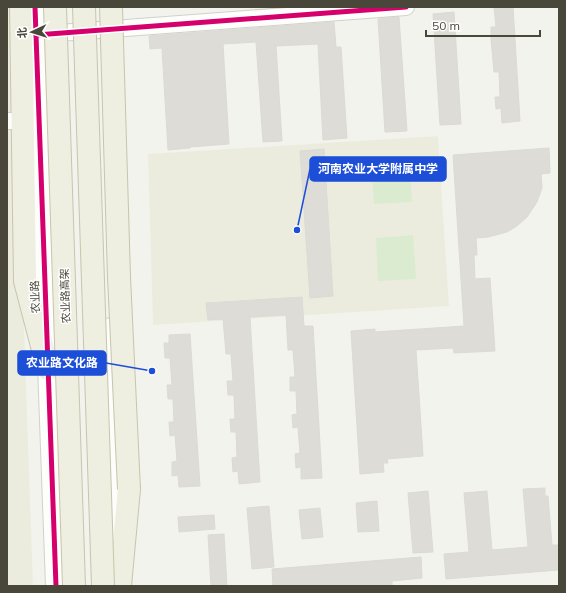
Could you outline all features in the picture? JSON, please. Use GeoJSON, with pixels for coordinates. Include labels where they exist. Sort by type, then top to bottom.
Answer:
{"type":"FeatureCollection","features":[{"type":"Feature","properties":{"kind":"highway"},"geometry":{"type":"LineString","coordinates":[[21,7],[15,121],[25,281],[48,369]]}},
{"type":"Feature","properties":{"kind":"highway","name":"农业路高架"},"geometry":{"type":"LineString","coordinates":[[55,7],[74,586]]}},
{"type":"Feature","properties":{"kind":"highway"},"geometry":{"type":"LineString","coordinates":[[84,7],[103,586]]}},
{"type":"Feature","properties":{"kind":"highway"},"geometry":{"type":"LineString","coordinates":[[111,7],[119,269],[129,489],[119,586]]}},
{"type":"Feature","properties":{"kind":"street","name":"农业路"},"geometry":{"type":"LineString","coordinates":[[35,7],[56,586]]}},
{"type":"Feature","properties":{"kind":"street"},"geometry":{"type":"LineString","coordinates":[[102,7],[119,586]]}},
{"type":"Feature","properties":{"kind":"street"},"geometry":{"type":"LineString","coordinates":[[36,35],[406,7]]}},
{"type":"Feature","properties":{"kind":"shaded area"},"geometry":{"type":"Polygon","coordinates":[[[7,7],[13,7],[33,586],[7,586],[7,7]]]}},
{"type":"Feature","properties":{"kind":"shaded area"},"geometry":{"type":"Polygon","coordinates":[[[438,136],[449,306],[153,325],[148,154],[438,136]]]}},
{"type":"Feature","properties":{"kind":"green space"},"geometry":{"type":"Polygon","coordinates":[[[409,159],[412,202],[374,204],[371,162],[409,159]]]}},
{"type":"Feature","properties":{"kind":"green space"},"geometry":{"type":"Polygon","coordinates":[[[413,235],[416,279],[378,281],[376,238],[413,235]]]}},
{"type":"Feature","properties":{"kind":"building"},"geometry":{"type":"Polygon","coordinates":[[[494,7],[513,7],[520,121],[502,123],[501,108],[496,109],[495,97],[500,97],[499,72],[494,72],[491,39],[491,27],[496,27],[494,7]]]}},
{"type":"Feature","properties":{"kind":"building"},"geometry":{"type":"Polygon","coordinates":[[[454,12],[461,124],[440,125],[433,14],[454,12]]]}},
{"type":"Feature","properties":{"kind":"building"},"geometry":{"type":"Polygon","coordinates":[[[399,17],[407,131],[385,132],[378,19],[399,17]]]}},
{"type":"Feature","properties":{"kind":"building"},"geometry":{"type":"Polygon","coordinates":[[[334,22],[336,47],[341,47],[347,138],[323,140],[318,44],[276,46],[282,141],[263,142],[256,42],[223,44],[229,144],[168,150],[162,48],[150,49],[149,36],[334,22]]]}},
{"type":"Feature","properties":{"kind":"building"},"geometry":{"type":"Polygon","coordinates":[[[549,148],[550,173],[541,174],[542,188],[537,202],[527,217],[507,232],[488,237],[476,238],[477,255],[474,255],[475,279],[490,278],[495,351],[454,353],[453,348],[416,350],[423,456],[387,459],[388,463],[383,463],[384,472],[360,474],[351,331],[375,329],[375,332],[464,326],[453,155],[549,148]]]}},
{"type":"Feature","properties":{"kind":"building"},"geometry":{"type":"Polygon","coordinates":[[[324,149],[333,296],[310,298],[300,151],[324,149]]]}},
{"type":"Feature","properties":{"kind":"building"},"geometry":{"type":"Polygon","coordinates":[[[302,297],[304,326],[313,326],[322,478],[301,479],[301,467],[296,468],[295,454],[300,453],[298,427],[293,428],[292,415],[297,414],[296,391],[290,391],[290,377],[295,377],[293,350],[288,350],[286,315],[250,317],[260,482],[239,484],[238,471],[233,472],[232,458],[237,457],[236,432],[231,432],[230,419],[235,419],[234,395],[228,395],[227,381],[233,381],[231,354],[226,354],[223,319],[208,320],[206,303],[302,297]]]}},
{"type":"Feature","properties":{"kind":"building"},"geometry":{"type":"Polygon","coordinates":[[[190,334],[200,486],[179,487],[178,475],[172,476],[172,462],[177,461],[175,435],[170,436],[169,422],[174,422],[173,399],[168,399],[167,385],[172,385],[170,358],[165,358],[164,343],[169,343],[169,335],[190,334]]]}},
{"type":"Feature","properties":{"kind":"building"},"geometry":{"type":"Polygon","coordinates":[[[545,488],[545,496],[548,496],[552,545],[559,545],[559,570],[446,579],[444,554],[469,552],[464,493],[487,491],[492,550],[528,547],[523,489],[545,488]]]}},
{"type":"Feature","properties":{"kind":"building"},"geometry":{"type":"Polygon","coordinates":[[[428,491],[433,552],[413,553],[408,493],[428,491]]]}},
{"type":"Feature","properties":{"kind":"building"},"geometry":{"type":"Polygon","coordinates":[[[377,501],[379,531],[358,532],[356,503],[377,501]]]}},
{"type":"Feature","properties":{"kind":"building"},"geometry":{"type":"Polygon","coordinates":[[[269,506],[274,567],[252,569],[247,508],[269,506]]]}},
{"type":"Feature","properties":{"kind":"building"},"geometry":{"type":"Polygon","coordinates":[[[320,508],[323,537],[302,539],[299,510],[320,508]]]}},
{"type":"Feature","properties":{"kind":"building"},"geometry":{"type":"Polygon","coordinates":[[[214,515],[215,529],[179,532],[178,517],[214,515]]]}},
{"type":"Feature","properties":{"kind":"building"},"geometry":{"type":"Polygon","coordinates":[[[224,534],[227,586],[211,586],[208,535],[224,534]]]}},
{"type":"Feature","properties":{"kind":"building"},"geometry":{"type":"Polygon","coordinates":[[[421,557],[422,578],[392,581],[392,585],[273,586],[272,569],[421,557]]]}},
{"type":"Feature","properties":{"kind":"cycle path"},"geometry":{"type":"LineString","coordinates":[[35,7],[56,586]]}},
{"type":"Feature","properties":{"kind":"cycle path"},"geometry":{"type":"LineString","coordinates":[[36,35],[406,7]]}},
{"type":"Feature","properties":{"kind":"place","name":"河南农业大学附属中学"},"geometry":{"type":"Point","coordinates":[297,230]}},
{"type":"Feature","properties":{"kind":"place","name":"农业路文化路"},"geometry":{"type":"Point","coordinates":[152,371]}}]}
